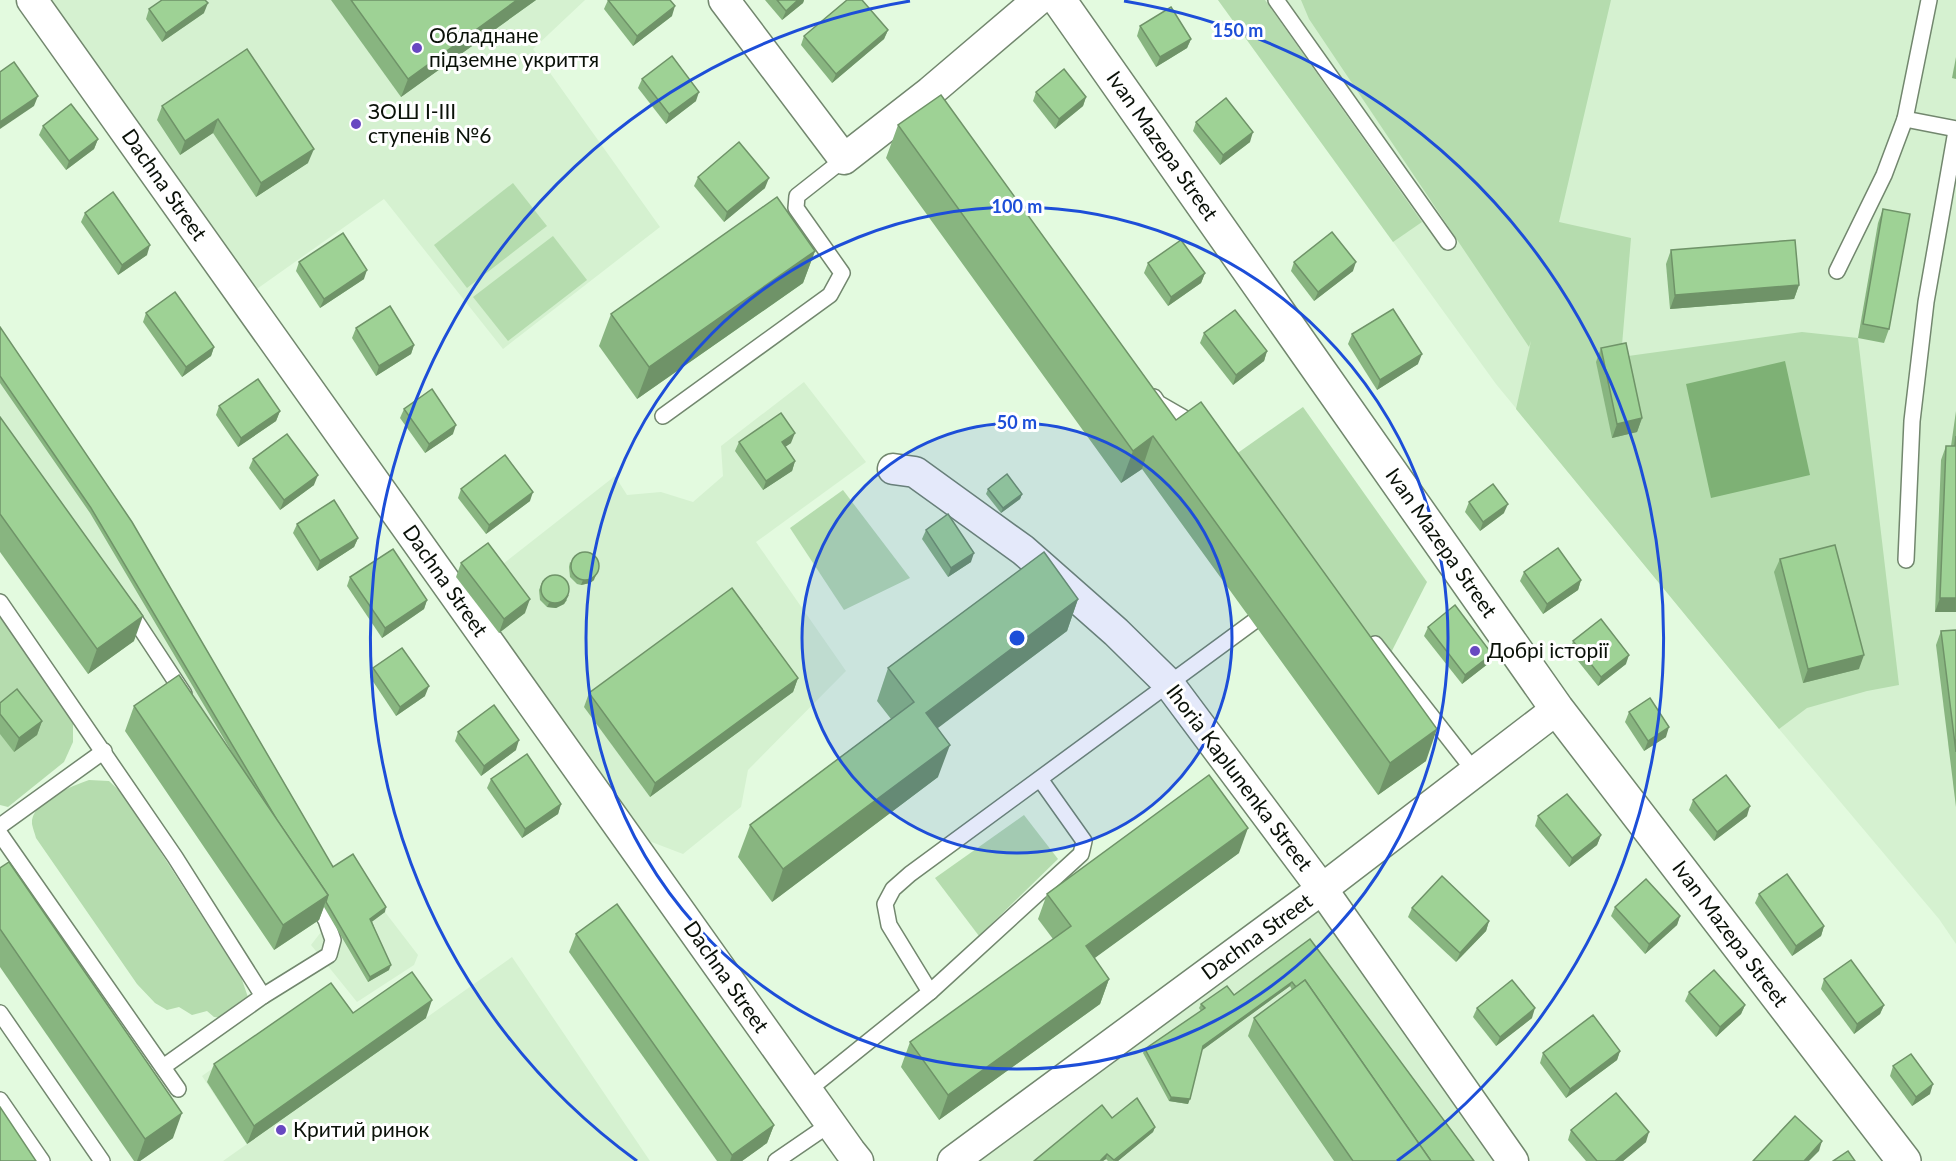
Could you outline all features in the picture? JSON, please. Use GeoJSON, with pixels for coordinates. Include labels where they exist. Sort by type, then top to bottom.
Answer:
{"type":"FeatureCollection","features":[{"type":"Feature","properties":{"kind":"street","name":"Dachna Street"},"geometry":{"type":"LineString","coordinates":[[32,0],[858,1161]]}},
{"type":"Feature","properties":{"kind":"street"},"geometry":{"type":"LineString","coordinates":[[724,0],[844,159],[934,97],[1038,0]]}},
{"type":"Feature","properties":{"kind":"street","name":"Ivan Mazepa Street"},"geometry":{"type":"LineString","coordinates":[[1059,0],[1557,709],[1904,1161]]}},
{"type":"Feature","properties":{"kind":"street","name":"Ihoria Kaplunenka Street"},"geometry":{"type":"LineString","coordinates":[[893,469],[915,472],[1023,550],[1116,632],[1169,684],[1322,889],[1513,1161]]}},
{"type":"Feature","properties":{"kind":"street","name":"Dachna Street"},"geometry":{"type":"LineString","coordinates":[[953,1161],[1322,889],[1557,709]]}},
{"type":"Feature","properties":{"kind":"lane"},"geometry":{"type":"LineString","coordinates":[[1837,271],[1884,175],[1905,118],[1929,0]]}},
{"type":"Feature","properties":{"kind":"lane"},"geometry":{"type":"LineString","coordinates":[[1281,3],[1448,242]]}},
{"type":"Feature","properties":{"kind":"lane"},"geometry":{"type":"LineString","coordinates":[[1905,118],[1956,130],[1926,302],[1912,421],[1906,560]]}},
{"type":"Feature","properties":{"kind":"lane"},"geometry":{"type":"LineString","coordinates":[[663,416],[830,295],[842,273],[796,208],[797,196],[844,159]]}},
{"type":"Feature","properties":{"kind":"lane"},"geometry":{"type":"LineString","coordinates":[[1144,384],[1158,403],[1215,436]]}},
{"type":"Feature","properties":{"kind":"lane"},"geometry":{"type":"LineString","coordinates":[[117,592],[194,709]]}},
{"type":"Feature","properties":{"kind":"lane"},"geometry":{"type":"LineString","coordinates":[[0,602],[175,857],[263,996]]}},
{"type":"Feature","properties":{"kind":"lane"},"geometry":{"type":"LineString","coordinates":[[930,992],[889,925],[885,904],[893,889],[910,874],[1253,622]]}},
{"type":"Feature","properties":{"kind":"lane"},"geometry":{"type":"LineString","coordinates":[[1368,635],[1475,772]]}},
{"type":"Feature","properties":{"kind":"lane"},"geometry":{"type":"LineString","coordinates":[[0,826],[104,751]]}},
{"type":"Feature","properties":{"kind":"lane"},"geometry":{"type":"LineString","coordinates":[[807,1091],[930,992],[1081,854],[1084,841],[1040,779]]}},
{"type":"Feature","properties":{"kind":"lane"},"geometry":{"type":"LineString","coordinates":[[0,834],[178,1089]]}},
{"type":"Feature","properties":{"kind":"lane"},"geometry":{"type":"LineString","coordinates":[[164,1066],[263,996],[329,955],[333,940],[326,920],[301,880]]}},
{"type":"Feature","properties":{"kind":"lane"},"geometry":{"type":"LineString","coordinates":[[0,1013],[102,1161]]}},
{"type":"Feature","properties":{"kind":"lane"},"geometry":{"type":"LineString","coordinates":[[0,1100],[42,1161]]}},
{"type":"Feature","properties":{"kind":"lane"},"geometry":{"type":"LineString","coordinates":[[776,1161],[830,1124]]}},
{"type":"Feature","properties":{"kind":"shaded area","name":"ЗОШ І-ІІІ ступенів №6"},"geometry":{"type":"Polygon","coordinates":[[[43,0],[585,0],[533,49],[660,227],[503,349],[384,199],[244,298],[43,0]]]}},
{"type":"Feature","properties":{"kind":"shaded area"},"geometry":{"type":"Polygon","coordinates":[[[1218,0],[1956,0],[1956,944],[1939,919],[1779,729],[1496,384],[1218,0]]]}},
{"type":"Feature","properties":{"kind":"shaded area"},"geometry":{"type":"Polygon","coordinates":[[[1218,0],[1265,0],[1422,222],[1393,242],[1218,0]]]}},
{"type":"Feature","properties":{"kind":"shaded area"},"geometry":{"type":"Polygon","coordinates":[[[1301,0],[1611,0],[1559,222],[1631,238],[1621,357],[1802,332],[1858,338],[1899,685],[1867,691],[1807,708],[1779,729],[1516,409],[1531,341],[1529,347],[1309,19],[1301,0]]]}},
{"type":"Feature","properties":{"kind":"shaded area"},"geometry":{"type":"Polygon","coordinates":[[[513,183],[547,226],[467,288],[434,245],[513,183]]]}},
{"type":"Feature","properties":{"kind":"shaded area"},"geometry":{"type":"Polygon","coordinates":[[[553,236],[587,280],[508,341],[473,297],[553,236]]]}},
{"type":"Feature","properties":{"kind":"shaded area"},"geometry":{"type":"Polygon","coordinates":[[[0,335],[331,871],[385,912],[418,955],[414,965],[357,1002],[311,945],[321,932],[322,923],[152,654],[0,435],[0,335]]]}},
{"type":"Feature","properties":{"kind":"shaded area"},"geometry":{"type":"Polygon","coordinates":[[[1785,361],[1810,475],[1711,498],[1686,384],[1785,361]]]}},
{"type":"Feature","properties":{"kind":"shaded area"},"geometry":{"type":"Polygon","coordinates":[[[804,382],[866,462],[756,542],[846,671],[748,770],[741,807],[683,854],[649,841],[628,817],[499,633],[494,571],[615,476],[627,495],[661,492],[693,502],[723,476],[721,446],[804,382]]]}},
{"type":"Feature","properties":{"kind":"shaded area"},"geometry":{"type":"Polygon","coordinates":[[[1303,407],[1427,582],[1373,688],[1215,469],[1303,407]]]}},
{"type":"Feature","properties":{"kind":"shaded area"},"geometry":{"type":"Polygon","coordinates":[[[843,490],[910,578],[844,610],[790,528],[843,490]]]}},
{"type":"Feature","properties":{"kind":"shaded area"},"geometry":{"type":"Polygon","coordinates":[[[0,616],[47,681],[73,722],[73,742],[64,762],[8,807],[0,805],[0,616]]]}},
{"type":"Feature","properties":{"kind":"shaded area"},"geometry":{"type":"Polygon","coordinates":[[[89,780],[109,781],[124,795],[241,977],[249,1000],[225,1018],[214,1017],[207,1011],[192,1015],[179,1007],[167,1010],[155,1003],[137,984],[36,838],[32,824],[33,816],[38,809],[53,796],[89,780]]]}},
{"type":"Feature","properties":{"kind":"shaded area"},"geometry":{"type":"Polygon","coordinates":[[[1024,815],[1058,859],[979,936],[935,878],[1024,815]]]}},
{"type":"Feature","properties":{"kind":"shaded area"},"geometry":{"type":"Polygon","coordinates":[[[1322,889],[1513,1161],[953,1161],[1322,889]]]}},
{"type":"Feature","properties":{"kind":"shaded area"},"geometry":{"type":"Polygon","coordinates":[[[512,957],[650,1161],[223,1161],[247,1144],[202,1076],[321,991],[368,1059],[512,957]]]}},
{"type":"Feature","properties":{"kind":"building"},"geometry":{"type":"Polygon","coordinates":[[[162,0],[205,0],[208,3],[166,33],[149,9],[162,0]]]}},
{"type":"Feature","properties":{"kind":"building","name":"Обладнане підземне укриття"},"geometry":{"type":"Polygon","coordinates":[[[351,0],[517,0],[408,79],[351,0]]]}},
{"type":"Feature","properties":{"kind":"building"},"geometry":{"type":"Polygon","coordinates":[[[608,0],[670,0],[675,6],[637,36],[608,0]]]}},
{"type":"Feature","properties":{"kind":"building"},"geometry":{"type":"Polygon","coordinates":[[[777,0],[798,0],[786,11],[777,0]]]}},
{"type":"Feature","properties":{"kind":"building"},"geometry":{"type":"Polygon","coordinates":[[[847,0],[862,0],[888,30],[836,74],[804,36],[847,0]]]}},
{"type":"Feature","properties":{"kind":"building"},"geometry":{"type":"Polygon","coordinates":[[[1171,7],[1191,39],[1160,57],[1140,26],[1171,7]]]}},
{"type":"Feature","properties":{"kind":"building"},"geometry":{"type":"Polygon","coordinates":[[[247,49],[314,149],[261,183],[218,119],[185,141],[162,106],[247,49]]]}},
{"type":"Feature","properties":{"kind":"building"},"geometry":{"type":"Polygon","coordinates":[[[672,56],[699,92],[669,114],[642,79],[672,56]]]}},
{"type":"Feature","properties":{"kind":"building"},"geometry":{"type":"Polygon","coordinates":[[[14,62],[38,96],[0,122],[0,72],[14,62]]]}},
{"type":"Feature","properties":{"kind":"building"},"geometry":{"type":"Polygon","coordinates":[[[1064,69],[1086,97],[1059,119],[1036,92],[1064,69]]]}},
{"type":"Feature","properties":{"kind":"building"},"geometry":{"type":"Polygon","coordinates":[[[941,95],[1176,420],[1201,402],[1437,729],[1390,763],[1153,436],[1133,451],[898,125],[941,95]]]}},
{"type":"Feature","properties":{"kind":"building"},"geometry":{"type":"Polygon","coordinates":[[[1226,98],[1253,132],[1223,155],[1196,122],[1226,98]]]}},
{"type":"Feature","properties":{"kind":"building"},"geometry":{"type":"Polygon","coordinates":[[[71,104],[98,139],[69,161],[43,126],[71,104]]]}},
{"type":"Feature","properties":{"kind":"building"},"geometry":{"type":"Polygon","coordinates":[[[739,142],[769,178],[727,212],[698,177],[739,142]]]}},
{"type":"Feature","properties":{"kind":"building"},"geometry":{"type":"Polygon","coordinates":[[[113,192],[150,245],[122,265],[85,213],[113,192]]]}},
{"type":"Feature","properties":{"kind":"building"},"geometry":{"type":"Polygon","coordinates":[[[777,197],[815,251],[649,367],[611,314],[777,197]]]}},
{"type":"Feature","properties":{"kind":"building"},"geometry":{"type":"Polygon","coordinates":[[[1883,209],[1910,214],[1889,329],[1863,324],[1883,209]]]}},
{"type":"Feature","properties":{"kind":"building"},"geometry":{"type":"Polygon","coordinates":[[[1332,232],[1356,262],[1318,292],[1294,262],[1332,232]]]}},
{"type":"Feature","properties":{"kind":"building"},"geometry":{"type":"Polygon","coordinates":[[[343,233],[367,270],[324,299],[299,262],[343,233]]]}},
{"type":"Feature","properties":{"kind":"building"},"geometry":{"type":"Polygon","coordinates":[[[1181,240],[1205,273],[1171,297],[1148,263],[1181,240]]]}},
{"type":"Feature","properties":{"kind":"building"},"geometry":{"type":"Polygon","coordinates":[[[1795,240],[1799,285],[1675,295],[1671,250],[1795,240]]]}},
{"type":"Feature","properties":{"kind":"building"},"geometry":{"type":"Polygon","coordinates":[[[175,292],[214,347],[186,367],[146,313],[175,292]]]}},
{"type":"Feature","properties":{"kind":"building"},"geometry":{"type":"Polygon","coordinates":[[[390,306],[414,345],[379,366],[356,328],[390,306]]]}},
{"type":"Feature","properties":{"kind":"building"},"geometry":{"type":"Polygon","coordinates":[[[1393,309],[1422,354],[1380,380],[1352,334],[1393,309]]]}},
{"type":"Feature","properties":{"kind":"building"},"geometry":{"type":"Polygon","coordinates":[[[1235,310],[1267,351],[1236,375],[1204,333],[1235,310]]]}},
{"type":"Feature","properties":{"kind":"building"},"geometry":{"type":"Polygon","coordinates":[[[0,327],[132,522],[333,867],[353,854],[386,907],[370,919],[391,965],[370,977],[326,902],[328,895],[277,820],[91,508],[0,376],[0,327]]]}},
{"type":"Feature","properties":{"kind":"building"},"geometry":{"type":"Polygon","coordinates":[[[1626,343],[1642,418],[1617,424],[1601,348],[1626,343]]]}},
{"type":"Feature","properties":{"kind":"building"},"geometry":{"type":"Polygon","coordinates":[[[258,379],[280,411],[241,438],[219,406],[258,379]]]}},
{"type":"Feature","properties":{"kind":"building"},"geometry":{"type":"Polygon","coordinates":[[[432,389],[456,425],[429,444],[404,409],[432,389]]]}},
{"type":"Feature","properties":{"kind":"building"},"geometry":{"type":"Polygon","coordinates":[[[781,413],[795,433],[782,442],[795,461],[766,481],[739,442],[781,413]]]}},
{"type":"Feature","properties":{"kind":"building"},"geometry":{"type":"Polygon","coordinates":[[[0,417],[143,616],[97,649],[0,514],[0,417]]]}},
{"type":"Feature","properties":{"kind":"building"},"geometry":{"type":"Polygon","coordinates":[[[287,434],[318,475],[284,500],[253,459],[287,434]]]}},
{"type":"Feature","properties":{"kind":"building"},"geometry":{"type":"Polygon","coordinates":[[[1956,436],[1956,598],[1940,598],[1946,446],[1955,446],[1956,436]]]}},
{"type":"Feature","properties":{"kind":"building"},"geometry":{"type":"Polygon","coordinates":[[[505,455],[533,492],[489,525],[461,489],[505,455]]]}},
{"type":"Feature","properties":{"kind":"building"},"geometry":{"type":"Polygon","coordinates":[[[1007,474],[1022,494],[1003,508],[988,489],[1007,474]]]}},
{"type":"Feature","properties":{"kind":"building"},"geometry":{"type":"Polygon","coordinates":[[[1493,484],[1508,504],[1483,522],[1469,502],[1493,484]]]}},
{"type":"Feature","properties":{"kind":"building"},"geometry":{"type":"Polygon","coordinates":[[[334,500],[358,538],[320,561],[297,524],[334,500]]]}},
{"type":"Feature","properties":{"kind":"building"},"geometry":{"type":"Polygon","coordinates":[[[948,514],[974,553],[951,568],[926,530],[948,514]]]}},
{"type":"Feature","properties":{"kind":"building"},"geometry":{"type":"Polygon","coordinates":[[[488,543],[530,599],[504,619],[461,563],[488,543]]]}},
{"type":"Feature","properties":{"kind":"building"},"geometry":{"type":"Polygon","coordinates":[[[1835,545],[1864,655],[1808,669],[1780,559],[1835,545]]]}},
{"type":"Feature","properties":{"kind":"building"},"geometry":{"type":"Polygon","coordinates":[[[1558,548],[1581,580],[1547,604],[1524,572],[1558,548]]]}},
{"type":"Feature","properties":{"kind":"building"},"geometry":{"type":"Polygon","coordinates":[[[393,549],[427,600],[385,628],[350,577],[393,549]]]}},
{"type":"Feature","properties":{"kind":"building"},"geometry":{"type":"Polygon","coordinates":[[[585,552],[595,556],[599,566],[595,576],[585,580],[575,576],[571,566],[575,556],[585,552]]]}},
{"type":"Feature","properties":{"kind":"building"},"geometry":{"type":"Polygon","coordinates":[[[1044,552],[1078,599],[926,713],[950,745],[783,869],[750,825],[914,702],[888,668],[1044,552]]]}},
{"type":"Feature","properties":{"kind":"building"},"geometry":{"type":"Polygon","coordinates":[[[555,575],[565,579],[569,589],[565,599],[555,603],[545,599],[541,589],[545,579],[555,575]]]}},
{"type":"Feature","properties":{"kind":"building"},"geometry":{"type":"Polygon","coordinates":[[[732,588],[798,678],[655,783],[589,693],[732,588]]]}},
{"type":"Feature","properties":{"kind":"building"},"geometry":{"type":"Polygon","coordinates":[[[1455,605],[1492,654],[1465,675],[1428,627],[1455,605]]]}},
{"type":"Feature","properties":{"kind":"building"},"geometry":{"type":"Polygon","coordinates":[[[1601,619],[1629,655],[1601,677],[1573,641],[1601,619]]]}},
{"type":"Feature","properties":{"kind":"building"},"geometry":{"type":"Polygon","coordinates":[[[1956,630],[1956,752],[1941,631],[1956,630]]]}},
{"type":"Feature","properties":{"kind":"building"},"geometry":{"type":"Polygon","coordinates":[[[402,648],[429,686],[400,707],[373,668],[402,648]]]}},
{"type":"Feature","properties":{"kind":"building"},"geometry":{"type":"Polygon","coordinates":[[[179,675],[328,895],[283,925],[134,706],[179,675]]]}},
{"type":"Feature","properties":{"kind":"building"},"geometry":{"type":"Polygon","coordinates":[[[17,689],[42,721],[19,738],[0,714],[0,703],[17,689]]]}},
{"type":"Feature","properties":{"kind":"building"},"geometry":{"type":"Polygon","coordinates":[[[1650,698],[1669,727],[1648,741],[1629,712],[1650,698]]]}},
{"type":"Feature","properties":{"kind":"building"},"geometry":{"type":"Polygon","coordinates":[[[494,705],[519,740],[484,766],[458,732],[494,705]]]}},
{"type":"Feature","properties":{"kind":"building"},"geometry":{"type":"Polygon","coordinates":[[[527,754],[561,804],[525,829],[491,779],[527,754]]]}},
{"type":"Feature","properties":{"kind":"building"},"geometry":{"type":"Polygon","coordinates":[[[1209,775],[1248,828],[1086,946],[1109,979],[948,1095],[910,1042],[1071,926],[1047,894],[1209,775]]]}},
{"type":"Feature","properties":{"kind":"building"},"geometry":{"type":"Polygon","coordinates":[[[1726,775],[1750,806],[1717,832],[1693,800],[1726,775]]]}},
{"type":"Feature","properties":{"kind":"building"},"geometry":{"type":"Polygon","coordinates":[[[1567,794],[1601,835],[1572,858],[1538,816],[1567,794]]]}},
{"type":"Feature","properties":{"kind":"building"},"geometry":{"type":"Polygon","coordinates":[[[9,862],[182,1113],[145,1139],[0,929],[0,868],[9,862]]]}},
{"type":"Feature","properties":{"kind":"building"},"geometry":{"type":"Polygon","coordinates":[[[1787,874],[1824,926],[1796,946],[1759,894],[1787,874]]]}},
{"type":"Feature","properties":{"kind":"building"},"geometry":{"type":"Polygon","coordinates":[[[1442,876],[1489,921],[1460,953],[1412,908],[1442,876]]]}},
{"type":"Feature","properties":{"kind":"building"},"geometry":{"type":"Polygon","coordinates":[[[1646,879],[1680,916],[1649,944],[1615,907],[1646,879]]]}},
{"type":"Feature","properties":{"kind":"building"},"geometry":{"type":"Polygon","coordinates":[[[617,904],[774,1125],[732,1155],[576,934],[617,904]]]}},
{"type":"Feature","properties":{"kind":"building"},"geometry":{"type":"Polygon","coordinates":[[[1310,939],[1474,1161],[1431,1161],[1305,980],[1296,987],[1292,982],[1203,1046],[1190,1099],[1171,1097],[1145,1049],[1205,1008],[1201,1004],[1227,986],[1234,995],[1310,939]]]}},
{"type":"Feature","properties":{"kind":"building"},"geometry":{"type":"Polygon","coordinates":[[[1851,960],[1884,1005],[1857,1024],[1824,979],[1851,960]]]}},
{"type":"Feature","properties":{"kind":"building"},"geometry":{"type":"Polygon","coordinates":[[[1714,970],[1745,1005],[1720,1027],[1689,992],[1714,970]]]}},
{"type":"Feature","properties":{"kind":"building"},"geometry":{"type":"Polygon","coordinates":[[[412,972],[432,1000],[254,1126],[214,1064],[331,983],[353,1013],[412,972]]]}},
{"type":"Feature","properties":{"kind":"building"},"geometry":{"type":"Polygon","coordinates":[[[1305,980],[1431,1161],[1353,1161],[1254,1018],[1305,980]]]}},
{"type":"Feature","properties":{"kind":"building"},"geometry":{"type":"Polygon","coordinates":[[[1512,980],[1535,1008],[1500,1037],[1477,1008],[1512,980]]]}},
{"type":"Feature","properties":{"kind":"building"},"geometry":{"type":"Polygon","coordinates":[[[1593,1015],[1620,1051],[1570,1089],[1543,1053],[1593,1015]]]}},
{"type":"Feature","properties":{"kind":"building"},"geometry":{"type":"Polygon","coordinates":[[[1911,1054],[1933,1084],[1916,1097],[1893,1066],[1911,1054]]]}},
{"type":"Feature","properties":{"kind":"building"},"geometry":{"type":"Polygon","coordinates":[[[1616,1093],[1649,1132],[1615,1161],[1597,1161],[1571,1130],[1616,1093]]]}},
{"type":"Feature","properties":{"kind":"building"},"geometry":{"type":"Polygon","coordinates":[[[1137,1098],[1155,1127],[1114,1160],[1107,1154],[1100,1161],[1034,1161],[1102,1105],[1112,1118],[1137,1098]]]}},
{"type":"Feature","properties":{"kind":"building"},"geometry":{"type":"Polygon","coordinates":[[[0,1107],[36,1161],[0,1161],[0,1107]]]}},
{"type":"Feature","properties":{"kind":"building"},"geometry":{"type":"Polygon","coordinates":[[[1795,1116],[1822,1141],[1804,1161],[1753,1161],[1795,1116]]]}},
{"type":"Feature","properties":{"kind":"building"},"geometry":{"type":"Polygon","coordinates":[[[1848,1151],[1855,1161],[1833,1161],[1848,1151]]]}},
{"type":"Feature","properties":{"kind":"place","name":"Обладнане підземне укриття"},"geometry":{"type":"Point","coordinates":[417,48]}},
{"type":"Feature","properties":{"kind":"place","name":"ЗОШ І-ІІІ ступенів №6"},"geometry":{"type":"Point","coordinates":[356,124]}},
{"type":"Feature","properties":{"kind":"place","name":"Добрі історії"},"geometry":{"type":"Point","coordinates":[1475,651]}},
{"type":"Feature","properties":{"kind":"place","name":"Критий ринок"},"geometry":{"type":"Point","coordinates":[281,1130]}}]}
